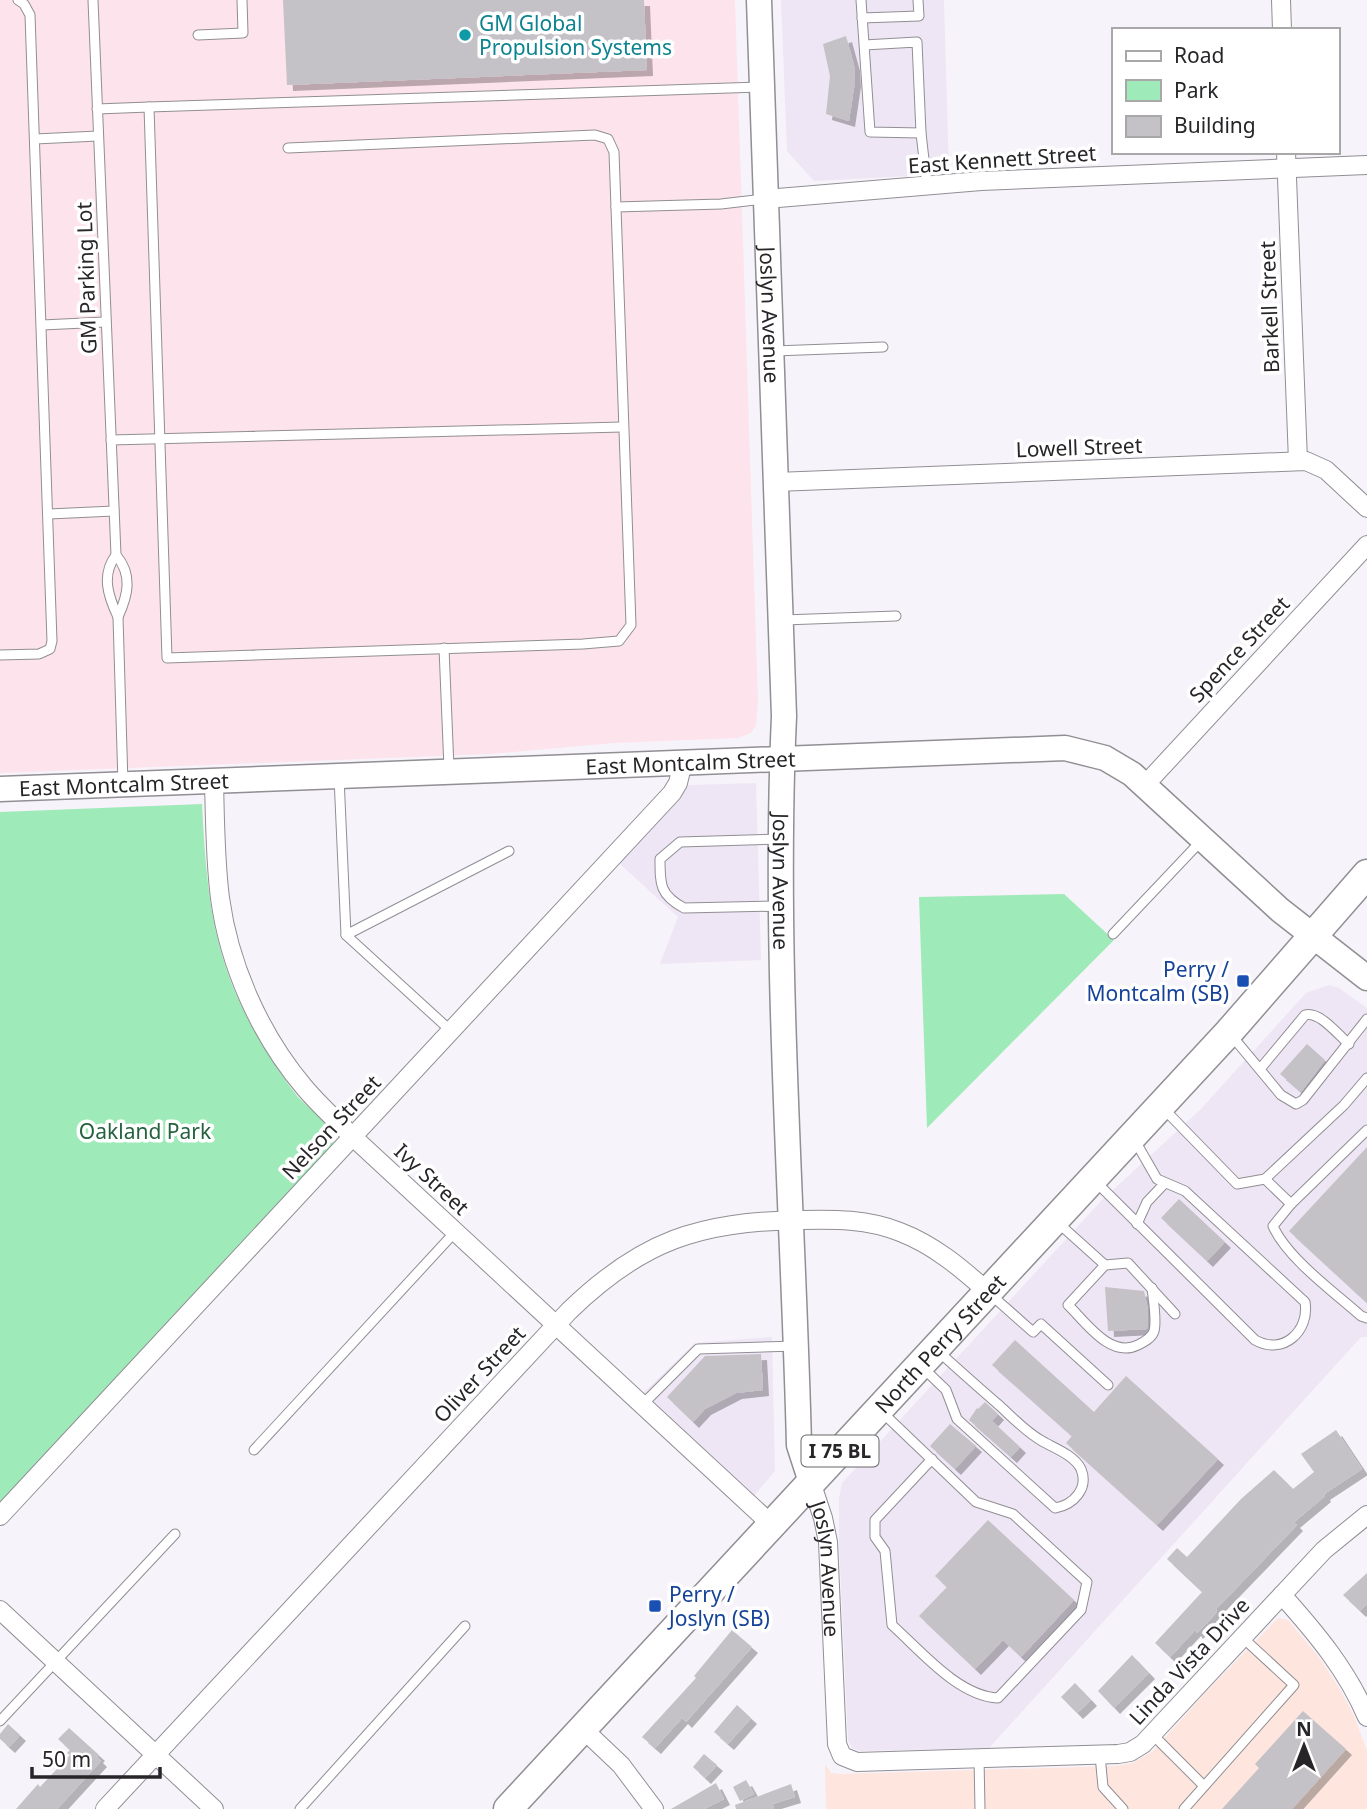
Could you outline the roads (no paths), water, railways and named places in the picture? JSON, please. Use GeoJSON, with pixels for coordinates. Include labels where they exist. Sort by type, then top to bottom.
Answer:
{"type":"FeatureCollection","features":[{"type":"Feature","properties":{"kind":"main road","name":"Joslyn Avenue"},"geometry":{"type":"LineString","coordinates":[[759,0],[784,716],[782,906],[791,1220],[799,1445],[811,1482]]}},
{"type":"Feature","properties":{"kind":"main road","name":"East Montcalm Street"},"geometry":{"type":"LineString","coordinates":[[0,789],[1065,748],[1105,758],[1132,774],[1280,910],[1367,978]]}},
{"type":"Feature","properties":{"kind":"main road","name":"North Perry Street"},"geometry":{"type":"LineString","coordinates":[[508,1809],[1229,1032],[1367,874]]}},
{"type":"Feature","properties":{"kind":"street"},"geometry":{"type":"LineString","coordinates":[[1281,0],[1282,28]]}},
{"type":"Feature","properties":{"kind":"street","name":"East Kennett Street"},"geometry":{"type":"LineString","coordinates":[[766,199],[1287,160],[1367,165]]}},
{"type":"Feature","properties":{"kind":"street","name":"Barkell Street"},"geometry":{"type":"LineString","coordinates":[[1287,160],[1298,461]]}},
{"type":"Feature","properties":{"kind":"street","name":"Lowell Street"},"geometry":{"type":"LineString","coordinates":[[776,482],[1298,461],[1320,466],[1367,508]]}},
{"type":"Feature","properties":{"kind":"street","name":"Spence Street"},"geometry":{"type":"LineString","coordinates":[[1145,785],[1367,545]]}},
{"type":"Feature","properties":{"kind":"street","name":"Nelson Street"},"geometry":{"type":"LineString","coordinates":[[0,1516],[673,793],[683,762]]}},
{"type":"Feature","properties":{"kind":"street","name":"Ivy Street"},"geometry":{"type":"LineString","coordinates":[[214,780],[220,898],[228,935],[240,975],[261,1022],[304,1087],[353,1137],[772,1525]]}},
{"type":"Feature","properties":{"kind":"street","name":"Oliver Street"},"geometry":{"type":"LineString","coordinates":[[105,1809],[556,1325],[603,1279],[630,1260],[657,1246],[716,1226],[791,1220],[854,1221],[900,1232],[940,1253],[988,1292]]}},
{"type":"Feature","properties":{"kind":"street","name":"Joslyn Avenue"},"geometry":{"type":"LineString","coordinates":[[811,1482],[828,1542],[837,1744],[842,1756]]}},
{"type":"Feature","properties":{"kind":"street","name":"Linda Vista Drive"},"geometry":{"type":"LineString","coordinates":[[842,1756],[856,1762],[1130,1752],[1143,1744],[1333,1541],[1367,1515]]}},
{"type":"Feature","properties":{"kind":"street"},"geometry":{"type":"LineString","coordinates":[[1282,1595],[1339,1664],[1367,1717]]}},
{"type":"Feature","properties":{"kind":"street"},"geometry":{"type":"LineString","coordinates":[[0,1610],[214,1809]]}},
{"type":"Feature","properties":{"kind":"street"},"geometry":{"type":"LineString","coordinates":[[583,1729],[621,1765],[654,1809]]}},
{"type":"Feature","properties":{"kind":"lane"},"geometry":{"type":"LineString","coordinates":[[0,655],[38,654],[50,649],[52,641],[30,15],[24,4],[18,0]]}},
{"type":"Feature","properties":{"kind":"lane","name":"GM Parking Lot"},"geometry":{"type":"LineString","coordinates":[[93,0],[116,555],[108,567],[108,597],[118,617],[123,784]]}},
{"type":"Feature","properties":{"kind":"lane"},"geometry":{"type":"LineString","coordinates":[[198,35],[243,33],[242,0]]}},
{"type":"Feature","properties":{"kind":"lane"},"geometry":{"type":"LineString","coordinates":[[861,0],[870,132],[921,133]]}},
{"type":"Feature","properties":{"kind":"lane"},"geometry":{"type":"LineString","coordinates":[[862,18],[919,16],[918,0]]}},
{"type":"Feature","properties":{"kind":"lane"},"geometry":{"type":"LineString","coordinates":[[864,45],[917,42],[921,133],[927,186]]}},
{"type":"Feature","properties":{"kind":"lane"},"geometry":{"type":"LineString","coordinates":[[97,109],[762,86]]}},
{"type":"Feature","properties":{"kind":"lane"},"geometry":{"type":"LineString","coordinates":[[149,107],[167,657],[619,641],[631,625],[614,152],[608,139],[595,135],[288,148]]}},
{"type":"Feature","properties":{"kind":"lane"},"geometry":{"type":"LineString","coordinates":[[35,139],[98,136]]}},
{"type":"Feature","properties":{"kind":"lane"},"geometry":{"type":"LineString","coordinates":[[616,206],[721,204],[766,199]]}},
{"type":"Feature","properties":{"kind":"lane"},"geometry":{"type":"LineString","coordinates":[[42,325],[105,322]]}},
{"type":"Feature","properties":{"kind":"lane"},"geometry":{"type":"LineString","coordinates":[[772,351],[883,348]]}},
{"type":"Feature","properties":{"kind":"lane"},"geometry":{"type":"LineString","coordinates":[[111,440],[622,427]]}},
{"type":"Feature","properties":{"kind":"lane"},"geometry":{"type":"LineString","coordinates":[[49,514],[114,511]]}},
{"type":"Feature","properties":{"kind":"lane","name":"GM Parking Lot"},"geometry":{"type":"LineString","coordinates":[[116,555],[126,566],[127,596],[118,617]]}},
{"type":"Feature","properties":{"kind":"lane"},"geometry":{"type":"LineString","coordinates":[[781,620],[896,615]]}},
{"type":"Feature","properties":{"kind":"lane"},"geometry":{"type":"LineString","coordinates":[[444,648],[449,771]]}},
{"type":"Feature","properties":{"kind":"lane"},"geometry":{"type":"LineString","coordinates":[[339,775],[346,935],[451,1031]]}},
{"type":"Feature","properties":{"kind":"lane"},"geometry":{"type":"LineString","coordinates":[[782,839],[680,842],[660,859],[660,884],[670,901],[684,908],[782,906]]}},
{"type":"Feature","properties":{"kind":"lane"},"geometry":{"type":"LineString","coordinates":[[1113,934],[1203,839]]}},
{"type":"Feature","properties":{"kind":"lane"},"geometry":{"type":"LineString","coordinates":[[346,935],[509,851]]}},
{"type":"Feature","properties":{"kind":"lane"},"geometry":{"type":"LineString","coordinates":[[1259,1069],[1305,1015],[1310,1013],[1349,1044]]}},
{"type":"Feature","properties":{"kind":"lane"},"geometry":{"type":"LineString","coordinates":[[1229,1032],[1281,1095],[1296,1104],[1303,1100],[1367,1020]]}},
{"type":"Feature","properties":{"kind":"lane"},"geometry":{"type":"LineString","coordinates":[[1161,1105],[1237,1184],[1265,1180],[1344,1105],[1367,1078]]}},
{"type":"Feature","properties":{"kind":"lane"},"geometry":{"type":"LineString","coordinates":[[1367,1130],[1291,1204],[1273,1226],[1278,1238],[1361,1317],[1367,1318]]}},
{"type":"Feature","properties":{"kind":"lane"},"geometry":{"type":"LineString","coordinates":[[1093,1179],[1255,1340],[1265,1346],[1278,1346],[1289,1341],[1305,1323],[1306,1302],[1185,1191],[1164,1184],[1152,1173],[1133,1136]]}},
{"type":"Feature","properties":{"kind":"lane"},"geometry":{"type":"LineString","coordinates":[[1265,1180],[1291,1204]]}},
{"type":"Feature","properties":{"kind":"lane"},"geometry":{"type":"LineString","coordinates":[[1137,1224],[1147,1202],[1164,1184]]}},
{"type":"Feature","properties":{"kind":"lane"},"geometry":{"type":"LineString","coordinates":[[1055,1220],[1105,1265]]}},
{"type":"Feature","properties":{"kind":"lane"},"geometry":{"type":"LineString","coordinates":[[254,1450],[455,1232]]}},
{"type":"Feature","properties":{"kind":"lane"},"geometry":{"type":"LineString","coordinates":[[1152,1287],[1154,1331],[1149,1339],[1133,1347],[1121,1349],[1110,1345],[1068,1305],[1105,1265],[1128,1263],[1152,1287],[1175,1314]]}},
{"type":"Feature","properties":{"kind":"lane"},"geometry":{"type":"LineString","coordinates":[[988,1292],[1033,1332],[1041,1324],[1108,1385]]}},
{"type":"Feature","properties":{"kind":"lane"},"geometry":{"type":"LineString","coordinates":[[642,1405],[698,1349],[796,1346]]}},
{"type":"Feature","properties":{"kind":"lane"},"geometry":{"type":"LineString","coordinates":[[928,1357],[1033,1436],[1070,1457],[1080,1467],[1082,1491],[1063,1506],[1055,1508],[957,1419],[946,1390],[928,1357]]}},
{"type":"Feature","properties":{"kind":"lane"},"geometry":{"type":"LineString","coordinates":[[879,1409],[932,1459],[976,1502],[1013,1514],[1087,1582],[1081,1610],[998,1698],[986,1698],[958,1685],[892,1625],[885,1551],[875,1537],[875,1520],[932,1459]]}},
{"type":"Feature","properties":{"kind":"lane"},"geometry":{"type":"LineString","coordinates":[[0,1721],[175,1534]]}},
{"type":"Feature","properties":{"kind":"lane"},"geometry":{"type":"LineString","coordinates":[[300,1809],[465,1626]]}},
{"type":"Feature","properties":{"kind":"lane"},"geometry":{"type":"LineString","coordinates":[[1184,1809],[1294,1685],[1242,1637]]}},
{"type":"Feature","properties":{"kind":"lane"},"geometry":{"type":"LineString","coordinates":[[1152,1734],[1204,1786]]}},
{"type":"Feature","properties":{"kind":"lane"},"geometry":{"type":"LineString","coordinates":[[1100,1755],[1103,1787],[1123,1809]]}},
{"type":"Feature","properties":{"kind":"lane"},"geometry":{"type":"LineString","coordinates":[[979,1758],[980,1809]]}},
{"type":"Feature","properties":{"kind":"place","name":"GM Global Propulsion Systems"},"geometry":{"type":"Point","coordinates":[465,35]}},
{"type":"Feature","properties":{"kind":"place","name":"Perry / Montcalm (SB)"},"geometry":{"type":"Point","coordinates":[1243,981]}},
{"type":"Feature","properties":{"kind":"place","name":"Perry / Joslyn (SB)"},"geometry":{"type":"Point","coordinates":[655,1606]}},
{"type":"Feature","properties":{"kind":"park label","name":"Oakland Park"},"geometry":{"type":"Point","coordinates":[145,1131]}}]}
